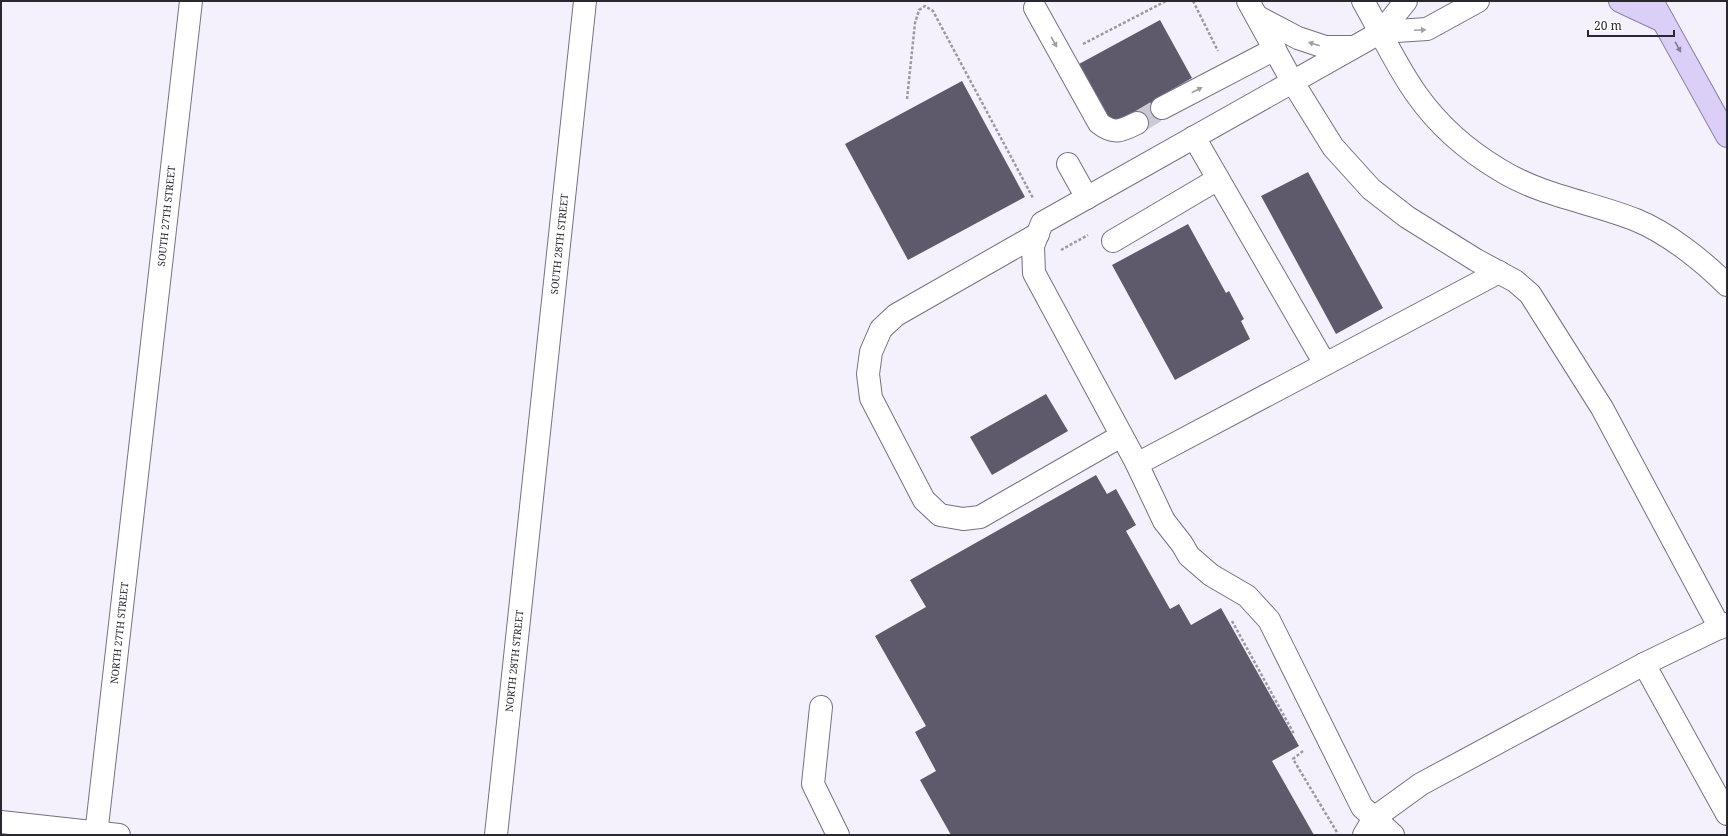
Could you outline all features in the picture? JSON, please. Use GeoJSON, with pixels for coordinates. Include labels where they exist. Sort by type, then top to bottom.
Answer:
{"type":"FeatureCollection","features":[{"type":"Feature","properties":{"kind":"main road"},"geometry":{"type":"LineString","coordinates":[[1620,1],[1663,21]]}},
{"type":"Feature","properties":{"kind":"main road"},"geometry":{"type":"LineString","coordinates":[[1652,1],[1727,136]]}},
{"type":"Feature","properties":{"kind":"street","name":"SOUTH 27TH STREET"},"geometry":{"type":"LineString","coordinates":[[142,430],[191,1]]}},
{"type":"Feature","properties":{"kind":"street","name":"SOUTH 28TH STREET"},"geometry":{"type":"LineString","coordinates":[[533,487],[585,1]]}},
{"type":"Feature","properties":{"kind":"street"},"geometry":{"type":"LineString","coordinates":[[1363,1],[1417,95],[1444,127],[1466,148],[1500,171],[1538,188],[1637,220],[1672,239],[1727,285]]}},
{"type":"Feature","properties":{"kind":"street"},"geometry":{"type":"LineString","coordinates":[[1121,436],[980,517],[963,519],[940,515],[924,500],[872,398],[868,374],[871,352],[881,329],[896,315],[1042,227],[1087,198],[1381,32],[1406,1]]}},
{"type":"Feature","properties":{"kind":"street"},"geometry":{"type":"LineString","coordinates":[[1381,32],[1427,29],[1478,1]]}},
{"type":"Feature","properties":{"kind":"street"},"geometry":{"type":"LineString","coordinates":[[1035,8],[1099,123],[1106,128],[1116,131],[1137,122]]}},
{"type":"Feature","properties":{"kind":"street"},"geometry":{"type":"LineString","coordinates":[[1253,9],[1298,38],[1324,47],[1353,47]]}},
{"type":"Feature","properties":{"kind":"street"},"geometry":{"type":"LineString","coordinates":[[1253,9],[1292,81],[1333,147],[1371,189],[1407,218],[1515,281],[1530,294],[1595,395],[1723,626],[1644,664],[1421,784],[1369,826]]}},
{"type":"Feature","properties":{"kind":"street"},"geometry":{"type":"LineString","coordinates":[[1162,108],[1275,49]]}},
{"type":"Feature","properties":{"kind":"street"},"geometry":{"type":"LineString","coordinates":[[1194,137],[1325,364]]}},
{"type":"Feature","properties":{"kind":"street"},"geometry":{"type":"LineString","coordinates":[[1068,164],[1087,198]]}},
{"type":"Feature","properties":{"kind":"street"},"geometry":{"type":"LineString","coordinates":[[1113,241],[1218,179]]}},
{"type":"Feature","properties":{"kind":"street"},"geometry":{"type":"LineString","coordinates":[[1042,227],[1033,246],[1034,273],[1137,464],[1164,521],[1182,544],[1189,556],[1211,575],[1247,596],[1269,620],[1362,807],[1369,826],[1393,835]]}},
{"type":"Feature","properties":{"kind":"street"},"geometry":{"type":"LineString","coordinates":[[1137,464],[1499,272]]}},
{"type":"Feature","properties":{"kind":"street","name":"NORTH 27TH STREET"},"geometry":{"type":"LineString","coordinates":[[96,834],[142,430]]}},
{"type":"Feature","properties":{"kind":"street","name":"NORTH 28TH STREET"},"geometry":{"type":"LineString","coordinates":[[496,835],[533,487]]}},
{"type":"Feature","properties":{"kind":"street"},"geometry":{"type":"LineString","coordinates":[[1644,664],[1727,814]]}},
{"type":"Feature","properties":{"kind":"street"},"geometry":{"type":"LineString","coordinates":[[821,707],[813,784],[838,835]]}},
{"type":"Feature","properties":{"kind":"street"},"geometry":{"type":"LineString","coordinates":[[1,822],[96,834],[119,835]]}},
{"type":"Feature","properties":{"kind":"path"},"geometry":{"type":"LineString","coordinates":[[1062,56],[1166,1]]}},
{"type":"Feature","properties":{"kind":"path"},"geometry":{"type":"LineString","coordinates":[[1193,1],[1229,73]]}},
{"type":"Feature","properties":{"kind":"path"},"geometry":{"type":"LineString","coordinates":[[907,99],[917,16],[920,8],[924,6],[933,12],[1020,176],[1042,227]]}},
{"type":"Feature","properties":{"kind":"path"},"geometry":{"type":"LineString","coordinates":[[1034,265],[1104,226],[1113,241]]}},
{"type":"Feature","properties":{"kind":"path"},"geometry":{"type":"LineString","coordinates":[[1230,617],[1296,738]]}},
{"type":"Feature","properties":{"kind":"path"},"geometry":{"type":"LineString","coordinates":[[1300,745],[1304,751],[1293,759],[1339,835]]}},
{"type":"Feature","properties":{"kind":"path"},"geometry":{"type":"LineString","coordinates":[[1334,835],[1336,831]]}},
{"type":"Feature","properties":{"kind":"building"},"geometry":{"type":"Polygon","coordinates":[[[1160,20],[1192,78],[1157,98],[1165,113],[1140,127],[1113,124],[1079,64],[1160,20]]]}},
{"type":"Feature","properties":{"kind":"building"},"geometry":{"type":"Polygon","coordinates":[[[962,81],[1025,197],[908,260],[845,144],[962,81]]]}},
{"type":"Feature","properties":{"kind":"building"},"geometry":{"type":"Polygon","coordinates":[[[1308,172],[1383,308],[1336,334],[1261,196],[1308,172]]]}},
{"type":"Feature","properties":{"kind":"building"},"geometry":{"type":"Polygon","coordinates":[[[1188,224],[1226,293],[1229,291],[1244,319],[1241,321],[1250,339],[1175,380],[1112,265],[1188,224]]]}},
{"type":"Feature","properties":{"kind":"building"},"geometry":{"type":"Polygon","coordinates":[[[1046,394],[1068,431],[992,475],[970,437],[1046,394]]]}},
{"type":"Feature","properties":{"kind":"building"},"geometry":{"type":"Polygon","coordinates":[[[1096,475],[1107,494],[1116,489],[1136,525],[1126,531],[1170,609],[1179,604],[1191,625],[1221,608],[1299,746],[1272,761],[1314,835],[951,835],[920,780],[936,771],[915,732],[926,726],[875,636],[926,607],[910,580],[1096,475]]]}},
{"type":"Feature","properties":{"kind":"tunnel"},"geometry":{"type":"LineString","coordinates":[[1137,123],[1162,108]]}}]}
